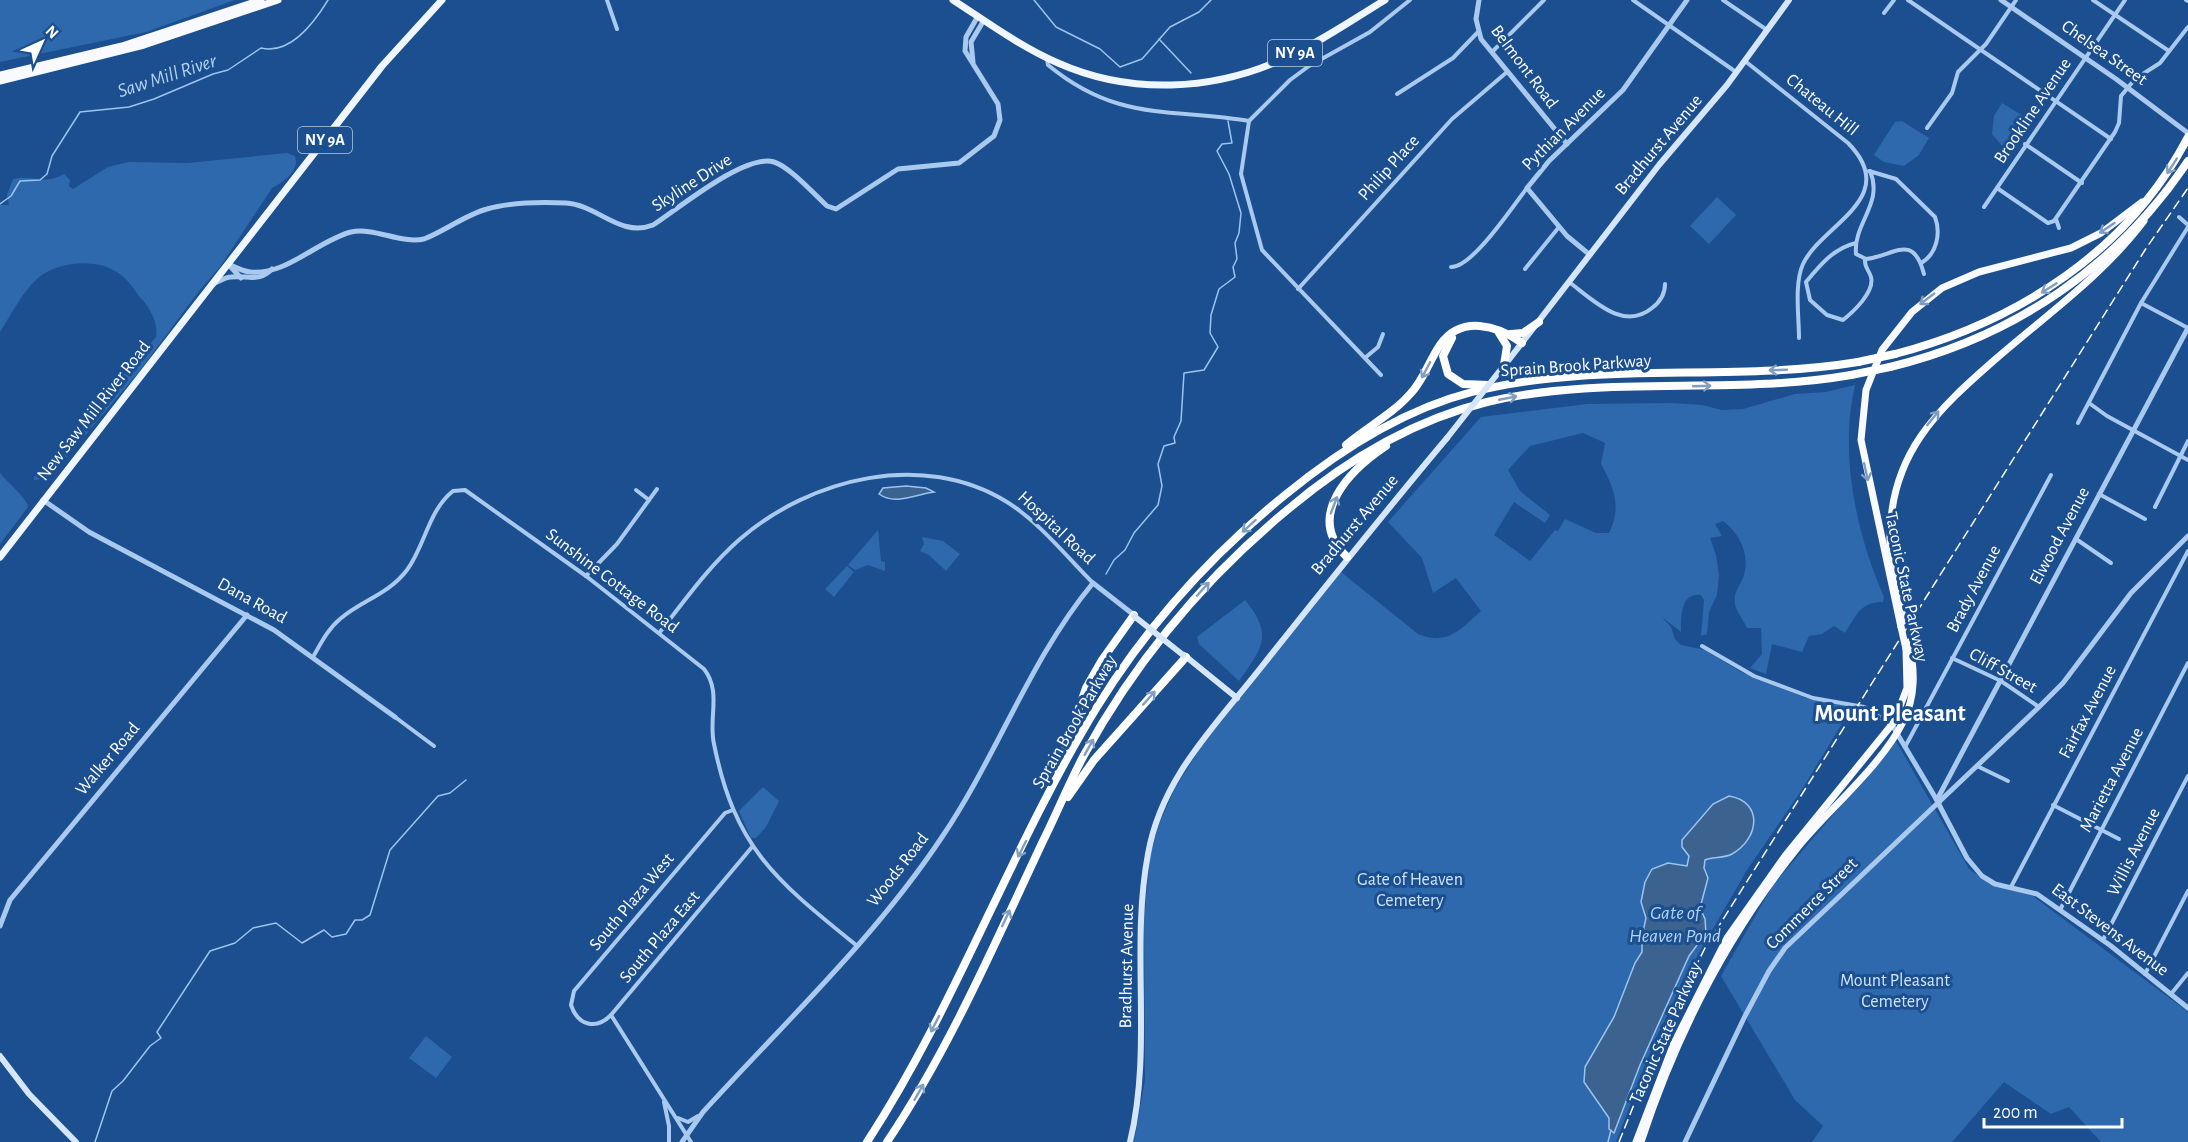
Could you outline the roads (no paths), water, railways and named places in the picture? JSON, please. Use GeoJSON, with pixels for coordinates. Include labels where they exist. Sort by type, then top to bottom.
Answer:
{"type":"FeatureCollection","features":[{"type":"Feature","properties":{"kind":"highway"},"geometry":{"type":"LineString","coordinates":[[0,75],[122,46],[261,0]]}},
{"type":"Feature","properties":{"kind":"highway"},"geometry":{"type":"LineString","coordinates":[[0,81],[144,45],[278,0]]}},
{"type":"Feature","properties":{"kind":"highway","name":"Taconic State Parkway"},"geometry":{"type":"LineString","coordinates":[[1641,1142],[1658,1094],[1692,1017],[1740,928],[1798,847],[1896,734],[1907,714],[1913,690],[1914,669],[1861,440],[1866,390],[1882,350],[1906,317],[1942,288],[1979,272],[2047,256],[2079,245],[2115,223],[2154,192],[2188,137]]}},
{"type":"Feature","properties":{"kind":"highway","name":"Taconic State Parkway"},"geometry":{"type":"LineString","coordinates":[[1902,624],[1892,564],[1890,523],[1898,482],[1918,439],[1947,401],[2116,253],[2157,205],[2188,161]]}},
{"type":"Feature","properties":{"kind":"highway","name":"Sprain Brook Parkway"},"geometry":{"type":"LineString","coordinates":[[867,1142],[920,1054],[1048,797],[1099,705],[1166,611],[1239,534],[1325,464],[1404,417],[1450,399],[1503,386],[1580,377],[1798,369],[1858,362],[1895,354],[1963,332],[2048,289],[2108,243],[2154,192]]}},
{"type":"Feature","properties":{"kind":"highway","name":"Sprain Brook Parkway"},"geometry":{"type":"LineString","coordinates":[[888,1142],[951,1034],[1085,754],[1114,704],[1152,650],[1204,588],[1257,536],[1314,488],[1368,451],[1412,428],[1474,406],[1548,392],[1788,383],[1890,368],[1961,345],[2042,304],[2104,260],[2157,205]]}},
{"type":"Feature","properties":{"kind":"highway"},"geometry":{"type":"LineString","coordinates":[[1503,386],[1459,382],[1448,374],[1443,359],[1448,342],[1459,334],[1480,330],[1520,334],[1539,322]]}},
{"type":"Feature","properties":{"kind":"highway"},"geometry":{"type":"LineString","coordinates":[[1325,464],[1406,399],[1422,378],[1439,346],[1450,334],[1476,326],[1490,326],[1521,345]]}},
{"type":"Feature","properties":{"kind":"highway"},"geometry":{"type":"LineString","coordinates":[[1502,332],[1507,345],[1503,367]]}},
{"type":"Feature","properties":{"kind":"highway"},"geometry":{"type":"LineString","coordinates":[[1347,556],[1335,543],[1330,531],[1329,518],[1335,500],[1357,468],[1412,428]]}},
{"type":"Feature","properties":{"kind":"highway"},"geometry":{"type":"LineString","coordinates":[[1048,797],[1086,688],[1102,660],[1134,616]]}},
{"type":"Feature","properties":{"kind":"highway","name":"Taconic State Parkway"},"geometry":{"type":"LineString","coordinates":[[1636,1142],[1681,1028],[1732,931],[1785,855],[1892,726],[1907,688],[1907,646]]}},
{"type":"Feature","properties":{"kind":"highway"},"geometry":{"type":"LineString","coordinates":[[1054,818],[1094,760],[1184,656]]}},
{"type":"Feature","properties":{"kind":"main road","name":"NY 9A"},"geometry":{"type":"LineString","coordinates":[[213,284],[382,66],[442,0]]}},
{"type":"Feature","properties":{"kind":"main road","name":"NY 9A"},"geometry":{"type":"LineString","coordinates":[[953,0],[1047,58],[1085,74],[1122,82],[1164,85],[1210,82],[1247,73],[1283,59],[1385,0]]}},
{"type":"Feature","properties":{"kind":"main road","name":"Bradhurst Avenue"},"geometry":{"type":"LineString","coordinates":[[1130,1142],[1141,1079],[1140,951],[1148,850],[1160,813],[1176,778],[1192,752],[1237,698],[1347,556],[1447,438],[1664,158],[1737,72],[1789,0]]}},
{"type":"Feature","properties":{"kind":"main road","name":"New Saw Mill River Road"},"geometry":{"type":"LineString","coordinates":[[0,557],[213,284]]}},
{"type":"Feature","properties":{"kind":"main road","name":"Hospital Road"},"geometry":{"type":"LineString","coordinates":[[1134,616],[1237,698]]}},
{"type":"Feature","properties":{"kind":"main road"},"geometry":{"type":"LineString","coordinates":[[0,1056],[29,1094],[76,1142]]}},
{"type":"Feature","properties":{"kind":"street"},"geometry":{"type":"LineString","coordinates":[[607,0],[617,29]]}},
{"type":"Feature","properties":{"kind":"street"},"geometry":{"type":"LineString","coordinates":[[1381,375],[1268,258],[1258,243],[1241,174],[1249,120],[1290,80],[1309,66],[1370,32],[1410,0]]}},
{"type":"Feature","properties":{"kind":"street","name":"Belmont Road"},"geometry":{"type":"LineString","coordinates":[[1479,0],[1478,32],[1567,144]]}},
{"type":"Feature","properties":{"kind":"street"},"geometry":{"type":"LineString","coordinates":[[1492,52],[1544,0]]}},
{"type":"Feature","properties":{"kind":"street"},"geometry":{"type":"LineString","coordinates":[[1633,0],[1737,72]]}},
{"type":"Feature","properties":{"kind":"street","name":"Pythian Avenue"},"geometry":{"type":"LineString","coordinates":[[1451,267],[1462,265],[1474,254],[1527,188],[1567,144],[1603,112],[1623,90],[1687,0]]}},
{"type":"Feature","properties":{"kind":"street"},"geometry":{"type":"LineString","coordinates":[[1723,0],[1768,30]]}},
{"type":"Feature","properties":{"kind":"street"},"geometry":{"type":"LineString","coordinates":[[1884,14],[1894,0]]}},
{"type":"Feature","properties":{"kind":"street"},"geometry":{"type":"LineString","coordinates":[[1908,0],[2111,139]]}},
{"type":"Feature","properties":{"kind":"street","name":"Chelsea Street"},"geometry":{"type":"LineString","coordinates":[[2001,0],[2127,87],[2188,133]]}},
{"type":"Feature","properties":{"kind":"street"},"geometry":{"type":"LineString","coordinates":[[1927,128],[1952,93],[1953,80],[1958,72],[1980,50],[2016,0]]}},
{"type":"Feature","properties":{"kind":"street"},"geometry":{"type":"LineString","coordinates":[[2093,0],[2170,51]]}},
{"type":"Feature","properties":{"kind":"street","name":"Brookline Avenue"},"geometry":{"type":"LineString","coordinates":[[1984,207],[2125,0]]}},
{"type":"Feature","properties":{"kind":"street","name":"Skyline Drive"},"geometry":{"type":"LineString","coordinates":[[228,264],[253,272],[272,269],[353,232],[376,233],[416,241],[444,231],[487,208],[505,206],[572,204],[623,227],[643,229],[653,225],[737,170],[762,161],[780,165],[827,206],[836,209],[898,169],[959,163],[992,139],[999,125],[999,108],[973,62],[971,42],[981,18]]}},
{"type":"Feature","properties":{"kind":"street"},"geometry":{"type":"LineString","coordinates":[[1997,188],[2048,223],[2056,219],[2111,139],[2119,123],[2121,96],[2127,87],[2153,69],[2188,27]]}},
{"type":"Feature","properties":{"kind":"street"},"geometry":{"type":"LineString","coordinates":[[1397,94],[1453,58],[1478,32]]}},
{"type":"Feature","properties":{"kind":"street"},"geometry":{"type":"LineString","coordinates":[[1047,58],[1048,64],[1072,82],[1124,107],[1249,120]]}},
{"type":"Feature","properties":{"kind":"street","name":"Chateau Hill"},"geometry":{"type":"LineString","coordinates":[[1745,61],[1848,143],[1867,171]]}},
{"type":"Feature","properties":{"kind":"street","name":"Philip Place"},"geometry":{"type":"LineString","coordinates":[[1298,289],[1452,120],[1508,72]]}},
{"type":"Feature","properties":{"kind":"street"},"geometry":{"type":"LineString","coordinates":[[2025,144],[2082,183]]}},
{"type":"Feature","properties":{"kind":"street"},"geometry":{"type":"LineString","coordinates":[[1856,243],[1841,248],[1836,254],[1826,258],[1806,282],[1808,296],[1827,315],[1843,320],[1855,311],[1870,286],[1871,278],[1864,259],[1856,254],[1856,243],[1873,204],[1874,186],[1867,171]]}},
{"type":"Feature","properties":{"kind":"street"},"geometry":{"type":"LineString","coordinates":[[1867,171],[1896,179],[1935,217],[1937,243],[1921,263]]}},
{"type":"Feature","properties":{"kind":"street"},"geometry":{"type":"LineString","coordinates":[[1799,338],[1800,279],[1804,262],[1858,205],[1867,171]]}},
{"type":"Feature","properties":{"kind":"street"},"geometry":{"type":"LineString","coordinates":[[1527,188],[1559,226],[1590,255]]}},
{"type":"Feature","properties":{"kind":"street"},"geometry":{"type":"LineString","coordinates":[[2078,423],[2141,303],[2188,226],[2179,217]]}},
{"type":"Feature","properties":{"kind":"street"},"geometry":{"type":"LineString","coordinates":[[2056,219],[2059,228]]}},
{"type":"Feature","properties":{"kind":"street"},"geometry":{"type":"LineString","coordinates":[[1525,269],[1559,226]]}},
{"type":"Feature","properties":{"kind":"street"},"geometry":{"type":"LineString","coordinates":[[1864,259],[1899,248],[1913,252],[1921,263],[1924,273]]}},
{"type":"Feature","properties":{"kind":"street"},"geometry":{"type":"LineString","coordinates":[[228,264],[241,278]]}},
{"type":"Feature","properties":{"kind":"street","name":"Skyline Drive"},"geometry":{"type":"LineString","coordinates":[[213,284],[231,277],[255,279],[265,276],[272,269]]}},
{"type":"Feature","properties":{"kind":"street"},"geometry":{"type":"LineString","coordinates":[[1569,282],[1612,313],[1627,317],[1642,314],[1654,307],[1663,297],[1665,284]]}},
{"type":"Feature","properties":{"kind":"street"},"geometry":{"type":"LineString","coordinates":[[2141,303],[2188,328]]}},
{"type":"Feature","properties":{"kind":"street","name":"Elwood Avenue"},"geometry":{"type":"LineString","coordinates":[[1960,758],[2188,328]]}},
{"type":"Feature","properties":{"kind":"street"},"geometry":{"type":"LineString","coordinates":[[1366,357],[1378,347],[1383,334]]}},
{"type":"Feature","properties":{"kind":"street"},"geometry":{"type":"LineString","coordinates":[[2089,403],[2188,460]]}},
{"type":"Feature","properties":{"kind":"street"},"geometry":{"type":"LineString","coordinates":[[2155,507],[2188,441]]}},
{"type":"Feature","properties":{"kind":"street","name":"Hospital Road"},"geometry":{"type":"LineString","coordinates":[[660,632],[713,566],[738,541],[765,520],[817,492],[870,478],[892,475],[939,477],[982,489],[1023,514],[1093,583],[1134,616]]}},
{"type":"Feature","properties":{"kind":"street","name":"Brady Avenue"},"geometry":{"type":"LineString","coordinates":[[1904,748],[2051,475]]}},
{"type":"Feature","properties":{"kind":"street"},"geometry":{"type":"LineString","coordinates":[[586,576],[617,544],[657,489]]}},
{"type":"Feature","properties":{"kind":"street","name":"Sunshine Cottage Road"},"geometry":{"type":"LineString","coordinates":[[313,657],[335,623],[385,592],[407,570],[437,510],[453,491],[465,490],[660,632],[710,677],[715,693],[711,724],[717,759],[732,810],[752,847],[780,881],[856,945]]}},
{"type":"Feature","properties":{"kind":"street"},"geometry":{"type":"LineString","coordinates":[[636,490],[649,500]]}},
{"type":"Feature","properties":{"kind":"street"},"geometry":{"type":"LineString","coordinates":[[2100,494],[2145,519]]}},
{"type":"Feature","properties":{"kind":"street","name":"Dana Road"},"geometry":{"type":"LineString","coordinates":[[43,500],[89,532],[274,630],[434,746]]}},
{"type":"Feature","properties":{"kind":"street","name":"Commerce Street"},"geometry":{"type":"LineString","coordinates":[[1685,1142],[1736,1034],[1779,956],[1805,927],[2063,683],[2131,593],[2188,536]]}},
{"type":"Feature","properties":{"kind":"street"},"geometry":{"type":"LineString","coordinates":[[2076,538],[2111,563]]}},
{"type":"Feature","properties":{"kind":"street","name":"Fairfax Avenue"},"geometry":{"type":"LineString","coordinates":[[2011,886],[2188,551]]}},
{"type":"Feature","properties":{"kind":"street","name":"Woods Road"},"geometry":{"type":"LineString","coordinates":[[682,1142],[703,1112],[896,900],[942,837],[1053,640],[1093,583]]}},
{"type":"Feature","properties":{"kind":"street","name":"Walker Road"},"geometry":{"type":"LineString","coordinates":[[0,926],[10,900],[247,615]]}},
{"type":"Feature","properties":{"kind":"street"},"geometry":{"type":"LineString","coordinates":[[1702,646],[1754,676],[1813,698],[1870,710],[1892,726]]}},
{"type":"Feature","properties":{"kind":"street","name":"Cliff Street"},"geometry":{"type":"LineString","coordinates":[[1953,658],[2001,681],[2039,707]]}},
{"type":"Feature","properties":{"kind":"street","name":"Marietta Avenue"},"geometry":{"type":"LineString","coordinates":[[2060,910],[2188,663]]}},
{"type":"Feature","properties":{"kind":"street","name":"East Stevens Avenue"},"geometry":{"type":"LineString","coordinates":[[1892,726],[1974,868],[1982,876],[1995,884],[2037,894],[2103,940],[2188,1008]]}},
{"type":"Feature","properties":{"kind":"street","name":"Commerce Street"},"geometry":{"type":"LineString","coordinates":[[1938,803],[1960,758]]}},
{"type":"Feature","properties":{"kind":"street"},"geometry":{"type":"LineString","coordinates":[[1977,766],[2007,781]]}},
{"type":"Feature","properties":{"kind":"street","name":"Willis Avenue"},"geometry":{"type":"LineString","coordinates":[[2103,940],[2187,780]]}},
{"type":"Feature","properties":{"kind":"street"},"geometry":{"type":"LineString","coordinates":[[2054,805],[2119,839]]}},
{"type":"Feature","properties":{"kind":"street","name":"South Plaza West"},"geometry":{"type":"LineString","coordinates":[[611,1015],[600,1024],[593,1025],[579,1020],[571,1005],[574,991],[725,813],[732,810]]}},
{"type":"Feature","properties":{"kind":"street","name":"South Plaza East"},"geometry":{"type":"LineString","coordinates":[[611,1015],[752,847]]}},
{"type":"Feature","properties":{"kind":"street"},"geometry":{"type":"LineString","coordinates":[[2145,974],[2188,891]]}},
{"type":"Feature","properties":{"kind":"street"},"geometry":{"type":"LineString","coordinates":[[2171,994],[2188,973]]}},
{"type":"Feature","properties":{"kind":"street"},"geometry":{"type":"LineString","coordinates":[[611,1015],[691,1142]]}},
{"type":"Feature","properties":{"kind":"street"},"geometry":{"type":"LineString","coordinates":[[662,1095],[669,1126],[669,1142]]}},
{"type":"Feature","properties":{"kind":"street"},"geometry":{"type":"LineString","coordinates":[[675,1116],[688,1122],[703,1112]]}},
{"type":"Feature","properties":{"kind":"water"},"geometry":{"type":"Polygon","coordinates":[[[906,486],[926,488],[934,492],[899,499],[879,494],[883,488],[906,486]]]}},
{"type":"Feature","properties":{"kind":"water","name":"Gate of Heaven Pond"},"geometry":{"type":"Polygon","coordinates":[[[1729,796],[1748,805],[1754,822],[1752,831],[1748,839],[1732,854],[1705,860],[1704,868],[1708,878],[1700,908],[1705,919],[1706,933],[1689,956],[1640,1065],[1614,1133],[1609,1129],[1609,1118],[1584,1082],[1585,1067],[1614,1017],[1635,963],[1642,952],[1642,942],[1637,943],[1638,938],[1642,937],[1646,918],[1641,902],[1645,882],[1652,869],[1668,863],[1687,866],[1689,856],[1682,847],[1682,840],[1713,804],[1729,796]]]}},
{"type":"Feature","properties":{"kind":"waterway","name":"Saw Mill River"},"geometry":{"type":"LineString","coordinates":[[0,204],[11,196],[20,181],[40,180],[47,174],[52,156],[80,112],[129,107],[154,99],[228,70],[261,48],[282,47],[308,27],[328,0]]}},
{"type":"Feature","properties":{"kind":"waterway","name":"Saw Mill River"},"geometry":{"type":"LineString","coordinates":[[1034,0],[1056,27],[1100,49],[1120,67],[1142,59],[1170,27],[1199,12],[1211,0]]}},
{"type":"Feature","properties":{"kind":"waterway"},"geometry":{"type":"LineString","coordinates":[[1159,39],[1191,73]]}},
{"type":"Feature","properties":{"kind":"waterway"},"geometry":{"type":"LineString","coordinates":[[1106,574],[1114,560],[1125,550],[1134,533],[1158,505],[1162,486],[1158,464],[1164,446],[1175,443],[1174,437],[1181,421],[1184,373],[1204,370],[1218,347],[1210,333],[1211,315],[1219,289],[1235,277],[1233,267],[1237,259],[1235,243],[1239,233],[1241,213],[1229,174],[1217,151],[1222,144],[1232,143],[1228,121]]}},
{"type":"Feature","properties":{"kind":"waterway"},"geometry":{"type":"LineString","coordinates":[[95,1142],[112,1091],[123,1081],[150,1046],[161,1038],[157,1032],[210,951],[235,943],[253,928],[276,923],[302,943],[324,930],[332,937],[346,934],[355,920],[362,920],[370,915],[390,850],[438,796],[450,793],[466,780]]}},
{"type":"Feature","properties":{"kind":"waterway"},"geometry":{"type":"LineString","coordinates":[[1608,1142],[1611,1130]]}},
{"type":"Feature","properties":{"kind":"railway"},"geometry":{"type":"LineString","coordinates":[[1619,1142],[1663,1032],[1705,948],[2145,250],[2188,188]]}},
{"type":"Feature","properties":{"kind":"district","name":"Mount Pleasant"},"geometry":{"type":"Point","coordinates":[1890,714]}},
{"type":"Feature","properties":{"kind":"park label","name":"Gate of Heaven Cemetery"},"geometry":{"type":"Point","coordinates":[1410,890]}},
{"type":"Feature","properties":{"kind":"park label","name":"Mount Pleasant Cemetery"},"geometry":{"type":"Point","coordinates":[1895,991]}}]}
